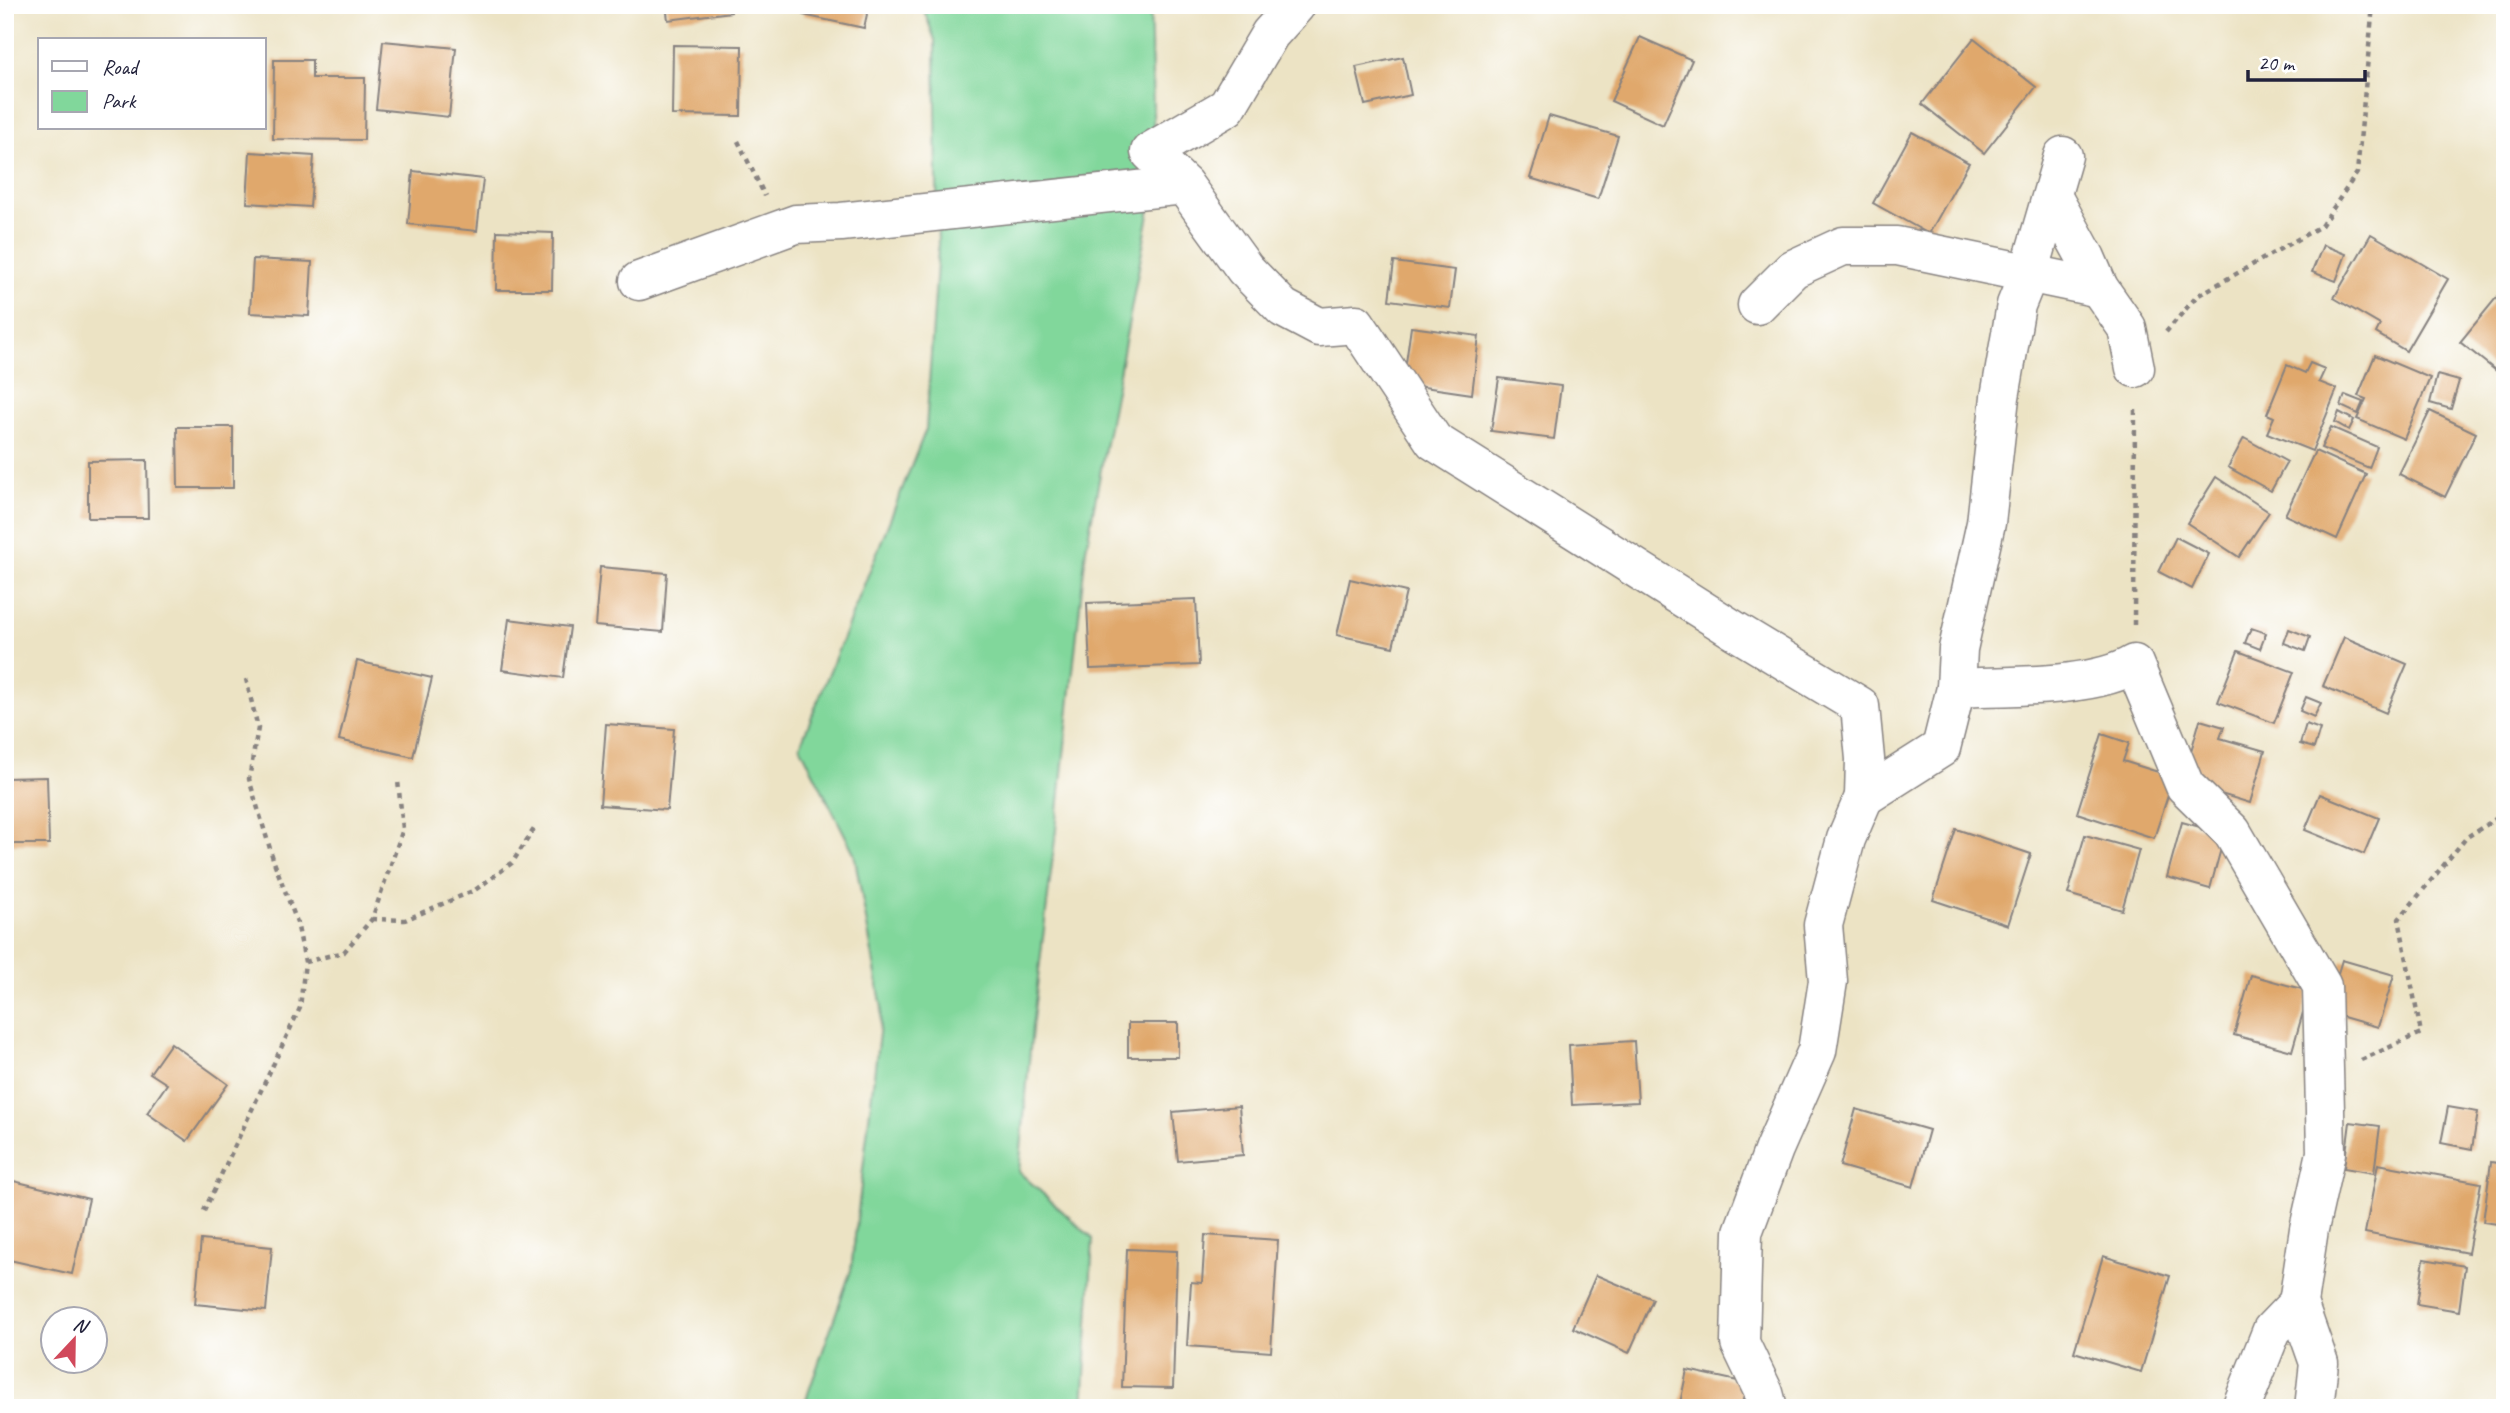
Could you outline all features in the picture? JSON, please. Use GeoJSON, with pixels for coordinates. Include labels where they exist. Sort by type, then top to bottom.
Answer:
{"type":"FeatureCollection","features":[{"type":"Feature","properties":{"kind":"street"},"geometry":{"type":"LineString","coordinates":[[1296,5],[1270,34],[1227,107],[1150,152],[1184,185],[1245,269],[1283,308],[1319,327],[1356,324],[1434,441],[1860,706],[1865,759],[1864,797],[1846,839],[1823,925],[1828,981],[1817,1051],[1774,1149],[1743,1232],[1740,1343],[1764,1393],[1768,1408]]}},
{"type":"Feature","properties":{"kind":"street"},"geometry":{"type":"LineString","coordinates":[[1864,797],[1941,748],[1956,688],[1958,649],[1986,523],[2000,397],[2016,305],[2029,273],[2063,156]]}},
{"type":"Feature","properties":{"kind":"street"},"geometry":{"type":"LineString","coordinates":[[639,281],[796,224],[841,222],[1184,185]]}},
{"type":"Feature","properties":{"kind":"street"},"geometry":{"type":"LineString","coordinates":[[2052,196],[2099,288],[2127,328],[2135,369]]}},
{"type":"Feature","properties":{"kind":"street"},"geometry":{"type":"LineString","coordinates":[[1757,305],[1793,269],[1843,246],[1897,246],[2099,288]]}},
{"type":"Feature","properties":{"kind":"street"},"geometry":{"type":"LineString","coordinates":[[1956,688],[2088,680],[2118,674],[2134,664],[2185,786],[2232,832],[2322,986],[2326,1153],[2309,1229],[2298,1303],[2319,1363],[2314,1408]]}},
{"type":"Feature","properties":{"kind":"street"},"geometry":{"type":"LineString","coordinates":[[2241,1408],[2272,1330],[2298,1303]]}},
{"type":"Feature","properties":{"kind":"path"},"geometry":{"type":"LineString","coordinates":[[2134,664],[2135,369],[2197,296],[2321,226],[2357,173],[2372,5]]}},
{"type":"Feature","properties":{"kind":"path"},"geometry":{"type":"LineString","coordinates":[[738,141],[774,211],[796,224]]}},
{"type":"Feature","properties":{"kind":"path"},"geometry":{"type":"LineString","coordinates":[[204,1211],[300,1008],[305,962],[297,922],[274,862],[249,779],[258,728],[246,679]]}},
{"type":"Feature","properties":{"kind":"path"},"geometry":{"type":"LineString","coordinates":[[305,962],[344,953],[372,919],[403,829],[398,781]]}},
{"type":"Feature","properties":{"kind":"path"},"geometry":{"type":"LineString","coordinates":[[2325,1076],[2421,1033],[2399,919],[2467,837],[2505,813]]}},
{"type":"Feature","properties":{"kind":"path"},"geometry":{"type":"LineString","coordinates":[[372,919],[405,920],[475,890],[512,863],[534,829]]}},
{"type":"Feature","properties":{"kind":"green space"},"geometry":{"type":"Polygon","coordinates":[[[922,5],[1150,5],[1155,182],[1086,549],[1032,1028],[1019,1172],[1093,1239],[1083,1408],[803,1408],[851,1270],[882,1008],[854,853],[800,746],[926,429],[938,249],[935,40],[922,5]]]}},
{"type":"Feature","properties":{"kind":"building"},"geometry":{"type":"Polygon","coordinates":[[[666,5],[731,5],[731,12],[668,20],[666,5]]]}},
{"type":"Feature","properties":{"kind":"building"},"geometry":{"type":"Polygon","coordinates":[[[805,5],[869,5],[864,28],[803,15],[805,5]]]}},
{"type":"Feature","properties":{"kind":"building"},"geometry":{"type":"Polygon","coordinates":[[[1640,37],[1692,60],[1663,125],[1611,101],[1640,37]]]}},
{"type":"Feature","properties":{"kind":"building"},"geometry":{"type":"Polygon","coordinates":[[[1974,38],[2036,87],[1984,153],[1922,104],[1974,38]]]}},
{"type":"Feature","properties":{"kind":"building"},"geometry":{"type":"Polygon","coordinates":[[[383,41],[456,48],[449,117],[376,109],[383,41]]]}},
{"type":"Feature","properties":{"kind":"building"},"geometry":{"type":"Polygon","coordinates":[[[673,45],[742,46],[741,116],[672,115],[673,45]]]}},
{"type":"Feature","properties":{"kind":"building"},"geometry":{"type":"Polygon","coordinates":[[[1403,57],[1411,95],[1365,105],[1356,67],[1403,57]]]}},
{"type":"Feature","properties":{"kind":"building"},"geometry":{"type":"Polygon","coordinates":[[[274,60],[312,60],[312,78],[365,78],[364,140],[273,139],[274,60]]]}},
{"type":"Feature","properties":{"kind":"building"},"geometry":{"type":"Polygon","coordinates":[[[1549,116],[1618,136],[1598,199],[1530,178],[1549,116]]]}},
{"type":"Feature","properties":{"kind":"building"},"geometry":{"type":"Polygon","coordinates":[[[1912,132],[1969,163],[1929,234],[1873,203],[1912,132]]]}},
{"type":"Feature","properties":{"kind":"building"},"geometry":{"type":"Polygon","coordinates":[[[250,152],[314,156],[310,207],[247,203],[250,152]]]}},
{"type":"Feature","properties":{"kind":"building"},"geometry":{"type":"Polygon","coordinates":[[[413,171],[483,179],[477,231],[408,224],[413,171]]]}},
{"type":"Feature","properties":{"kind":"building"},"geometry":{"type":"Polygon","coordinates":[[[497,231],[553,233],[552,290],[496,290],[497,231]]]}},
{"type":"Feature","properties":{"kind":"building"},"geometry":{"type":"Polygon","coordinates":[[[2371,234],[2448,279],[2406,351],[2376,333],[2380,325],[2334,298],[2371,234]]]}},
{"type":"Feature","properties":{"kind":"building"},"geometry":{"type":"Polygon","coordinates":[[[2323,245],[2346,254],[2336,281],[2312,272],[2323,245]]]}},
{"type":"Feature","properties":{"kind":"building"},"geometry":{"type":"Polygon","coordinates":[[[253,259],[312,262],[309,316],[250,313],[253,259]]]}},
{"type":"Feature","properties":{"kind":"building"},"geometry":{"type":"Polygon","coordinates":[[[1394,262],[1455,270],[1450,308],[1389,300],[1394,262]]]}},
{"type":"Feature","properties":{"kind":"building"},"geometry":{"type":"Polygon","coordinates":[[[2505,287],[2505,378],[2460,342],[2505,287]]]}},
{"type":"Feature","properties":{"kind":"building"},"geometry":{"type":"Polygon","coordinates":[[[1411,327],[1479,336],[1472,394],[1403,384],[1411,327]]]}},
{"type":"Feature","properties":{"kind":"building"},"geometry":{"type":"Polygon","coordinates":[[[2375,355],[2430,378],[2404,439],[2357,419],[2366,399],[2358,396],[2375,355]]]}},
{"type":"Feature","properties":{"kind":"building"},"geometry":{"type":"Polygon","coordinates":[[[2310,363],[2325,369],[2319,382],[2337,389],[2312,451],[2267,433],[2274,417],[2267,414],[2287,365],[2305,373],[2310,363]]]}},
{"type":"Feature","properties":{"kind":"building"},"geometry":{"type":"Polygon","coordinates":[[[2437,375],[2459,381],[2451,409],[2430,403],[2437,375]]]}},
{"type":"Feature","properties":{"kind":"building"},"geometry":{"type":"Polygon","coordinates":[[[1499,378],[1561,386],[1554,439],[1491,431],[1499,378]]]}},
{"type":"Feature","properties":{"kind":"building"},"geometry":{"type":"Polygon","coordinates":[[[2345,395],[2363,402],[2358,414],[2341,406],[2345,395]]]}},
{"type":"Feature","properties":{"kind":"building"},"geometry":{"type":"Polygon","coordinates":[[[2430,411],[2476,433],[2445,497],[2399,474],[2430,411]]]}},
{"type":"Feature","properties":{"kind":"building"},"geometry":{"type":"Polygon","coordinates":[[[2339,412],[2354,420],[2349,430],[2335,422],[2339,412]]]}},
{"type":"Feature","properties":{"kind":"building"},"geometry":{"type":"Polygon","coordinates":[[[177,427],[233,427],[233,488],[178,488],[177,427]]]}},
{"type":"Feature","properties":{"kind":"building"},"geometry":{"type":"Polygon","coordinates":[[[2331,427],[2377,447],[2369,468],[2321,448],[2331,427]]]}},
{"type":"Feature","properties":{"kind":"building"},"geometry":{"type":"Polygon","coordinates":[[[2244,438],[2287,462],[2271,491],[2228,467],[2244,438]]]}},
{"type":"Feature","properties":{"kind":"building"},"geometry":{"type":"Polygon","coordinates":[[[2315,451],[2366,474],[2337,539],[2285,515],[2315,451]]]}},
{"type":"Feature","properties":{"kind":"building"},"geometry":{"type":"Polygon","coordinates":[[[147,460],[148,518],[88,518],[88,461],[147,460]]]}},
{"type":"Feature","properties":{"kind":"building"},"geometry":{"type":"Polygon","coordinates":[[[2216,477],[2269,512],[2239,557],[2187,523],[2216,477]]]}},
{"type":"Feature","properties":{"kind":"building"},"geometry":{"type":"Polygon","coordinates":[[[2176,537],[2209,554],[2192,589],[2159,572],[2176,537]]]}},
{"type":"Feature","properties":{"kind":"building"},"geometry":{"type":"Polygon","coordinates":[[[600,567],[667,573],[663,632],[595,626],[600,567]]]}},
{"type":"Feature","properties":{"kind":"building"},"geometry":{"type":"Polygon","coordinates":[[[1350,579],[1406,592],[1393,647],[1337,635],[1350,579]]]}},
{"type":"Feature","properties":{"kind":"building"},"geometry":{"type":"Polygon","coordinates":[[[1196,599],[1199,665],[1090,669],[1087,603],[1196,599]]]}},
{"type":"Feature","properties":{"kind":"building"},"geometry":{"type":"Polygon","coordinates":[[[509,619],[570,627],[563,678],[502,670],[509,619]]]}},
{"type":"Feature","properties":{"kind":"building"},"geometry":{"type":"Polygon","coordinates":[[[2251,628],[2266,633],[2260,649],[2245,643],[2251,628]]]}},
{"type":"Feature","properties":{"kind":"building"},"geometry":{"type":"Polygon","coordinates":[[[2289,629],[2310,637],[2305,651],[2284,643],[2289,629]]]}},
{"type":"Feature","properties":{"kind":"building"},"geometry":{"type":"Polygon","coordinates":[[[2344,637],[2407,664],[2386,713],[2323,686],[2344,637]]]}},
{"type":"Feature","properties":{"kind":"building"},"geometry":{"type":"Polygon","coordinates":[[[2238,651],[2294,672],[2274,723],[2218,702],[2238,651]]]}},
{"type":"Feature","properties":{"kind":"building"},"geometry":{"type":"Polygon","coordinates":[[[357,661],[432,678],[413,757],[339,740],[357,661]]]}},
{"type":"Feature","properties":{"kind":"building"},"geometry":{"type":"Polygon","coordinates":[[[2306,697],[2321,703],[2314,717],[2300,711],[2306,697]]]}},
{"type":"Feature","properties":{"kind":"building"},"geometry":{"type":"Polygon","coordinates":[[[2200,720],[2224,727],[2220,738],[2265,751],[2250,803],[2198,787],[2185,772],[2200,720]]]}},
{"type":"Feature","properties":{"kind":"building"},"geometry":{"type":"Polygon","coordinates":[[[606,724],[674,729],[667,810],[600,805],[606,724]]]}},
{"type":"Feature","properties":{"kind":"building"},"geometry":{"type":"Polygon","coordinates":[[[2306,724],[2320,729],[2314,748],[2300,744],[2306,724]]]}},
{"type":"Feature","properties":{"kind":"building"},"geometry":{"type":"Polygon","coordinates":[[[2102,734],[2129,743],[2123,761],[2174,777],[2154,838],[2077,813],[2102,734]]]}},
{"type":"Feature","properties":{"kind":"building"},"geometry":{"type":"Polygon","coordinates":[[[47,777],[49,844],[5,844],[5,778],[47,777]]]}},
{"type":"Feature","properties":{"kind":"building"},"geometry":{"type":"Polygon","coordinates":[[[2320,794],[2379,818],[2364,854],[2305,830],[2320,794]]]}},
{"type":"Feature","properties":{"kind":"building"},"geometry":{"type":"Polygon","coordinates":[[[2182,822],[2225,834],[2210,889],[2167,877],[2182,822]]]}},
{"type":"Feature","properties":{"kind":"building"},"geometry":{"type":"Polygon","coordinates":[[[1956,829],[2031,854],[2008,925],[1933,900],[1956,829]]]}},
{"type":"Feature","properties":{"kind":"building"},"geometry":{"type":"Polygon","coordinates":[[[2085,835],[2139,850],[2122,910],[2068,894],[2085,835]]]}},
{"type":"Feature","properties":{"kind":"building"},"geometry":{"type":"Polygon","coordinates":[[[2342,960],[2394,975],[2378,1027],[2326,1012],[2342,960]]]}},
{"type":"Feature","properties":{"kind":"building"},"geometry":{"type":"Polygon","coordinates":[[[2251,975],[2309,991],[2292,1051],[2234,1035],[2251,975]]]}},
{"type":"Feature","properties":{"kind":"building"},"geometry":{"type":"Polygon","coordinates":[[[1128,1023],[1178,1023],[1178,1057],[1128,1057],[1128,1023]]]}},
{"type":"Feature","properties":{"kind":"building"},"geometry":{"type":"Polygon","coordinates":[[[1634,1041],[1638,1102],[1572,1105],[1569,1045],[1634,1041]]]}},
{"type":"Feature","properties":{"kind":"building"},"geometry":{"type":"Polygon","coordinates":[[[171,1043],[228,1084],[187,1141],[147,1113],[167,1084],[150,1073],[171,1043]]]}},
{"type":"Feature","properties":{"kind":"building"},"geometry":{"type":"Polygon","coordinates":[[[1239,1106],[1243,1155],[1178,1161],[1173,1112],[1239,1106]]]}},
{"type":"Feature","properties":{"kind":"building"},"geometry":{"type":"Polygon","coordinates":[[[2448,1107],[2478,1112],[2472,1149],[2441,1143],[2448,1107]]]}},
{"type":"Feature","properties":{"kind":"building"},"geometry":{"type":"Polygon","coordinates":[[[1856,1109],[1929,1130],[1913,1187],[1840,1166],[1856,1109]]]}},
{"type":"Feature","properties":{"kind":"building"},"geometry":{"type":"Polygon","coordinates":[[[2350,1122],[2380,1126],[2374,1173],[2344,1168],[2350,1122]]]}},
{"type":"Feature","properties":{"kind":"building"},"geometry":{"type":"Polygon","coordinates":[[[2491,1162],[2505,1164],[2505,1225],[2483,1222],[2491,1162]]]}},
{"type":"Feature","properties":{"kind":"building"},"geometry":{"type":"Polygon","coordinates":[[[2378,1164],[2481,1183],[2468,1253],[2365,1233],[2378,1164]]]}},
{"type":"Feature","properties":{"kind":"building"},"geometry":{"type":"Polygon","coordinates":[[[5,1179],[89,1199],[72,1274],[5,1259],[5,1179]]]}},
{"type":"Feature","properties":{"kind":"building"},"geometry":{"type":"Polygon","coordinates":[[[1205,1235],[1278,1240],[1271,1352],[1187,1346],[1191,1282],[1202,1283],[1205,1235]]]}},
{"type":"Feature","properties":{"kind":"building"},"geometry":{"type":"Polygon","coordinates":[[[201,1240],[272,1247],[266,1311],[195,1304],[201,1240]]]}},
{"type":"Feature","properties":{"kind":"building"},"geometry":{"type":"Polygon","coordinates":[[[1127,1249],[1177,1251],[1173,1388],[1122,1387],[1127,1249]]]}},
{"type":"Feature","properties":{"kind":"building"},"geometry":{"type":"Polygon","coordinates":[[[2103,1256],[2170,1276],[2141,1372],[2074,1352],[2103,1256]]]}},
{"type":"Feature","properties":{"kind":"building"},"geometry":{"type":"Polygon","coordinates":[[[2424,1259],[2465,1266],[2459,1311],[2417,1304],[2424,1259]]]}},
{"type":"Feature","properties":{"kind":"building"},"geometry":{"type":"Polygon","coordinates":[[[1596,1275],[1653,1299],[1629,1353],[1573,1328],[1596,1275]]]}},
{"type":"Feature","properties":{"kind":"building"},"geometry":{"type":"Polygon","coordinates":[[[1687,1370],[1747,1383],[1741,1408],[1679,1408],[1687,1370]]]}}]}
